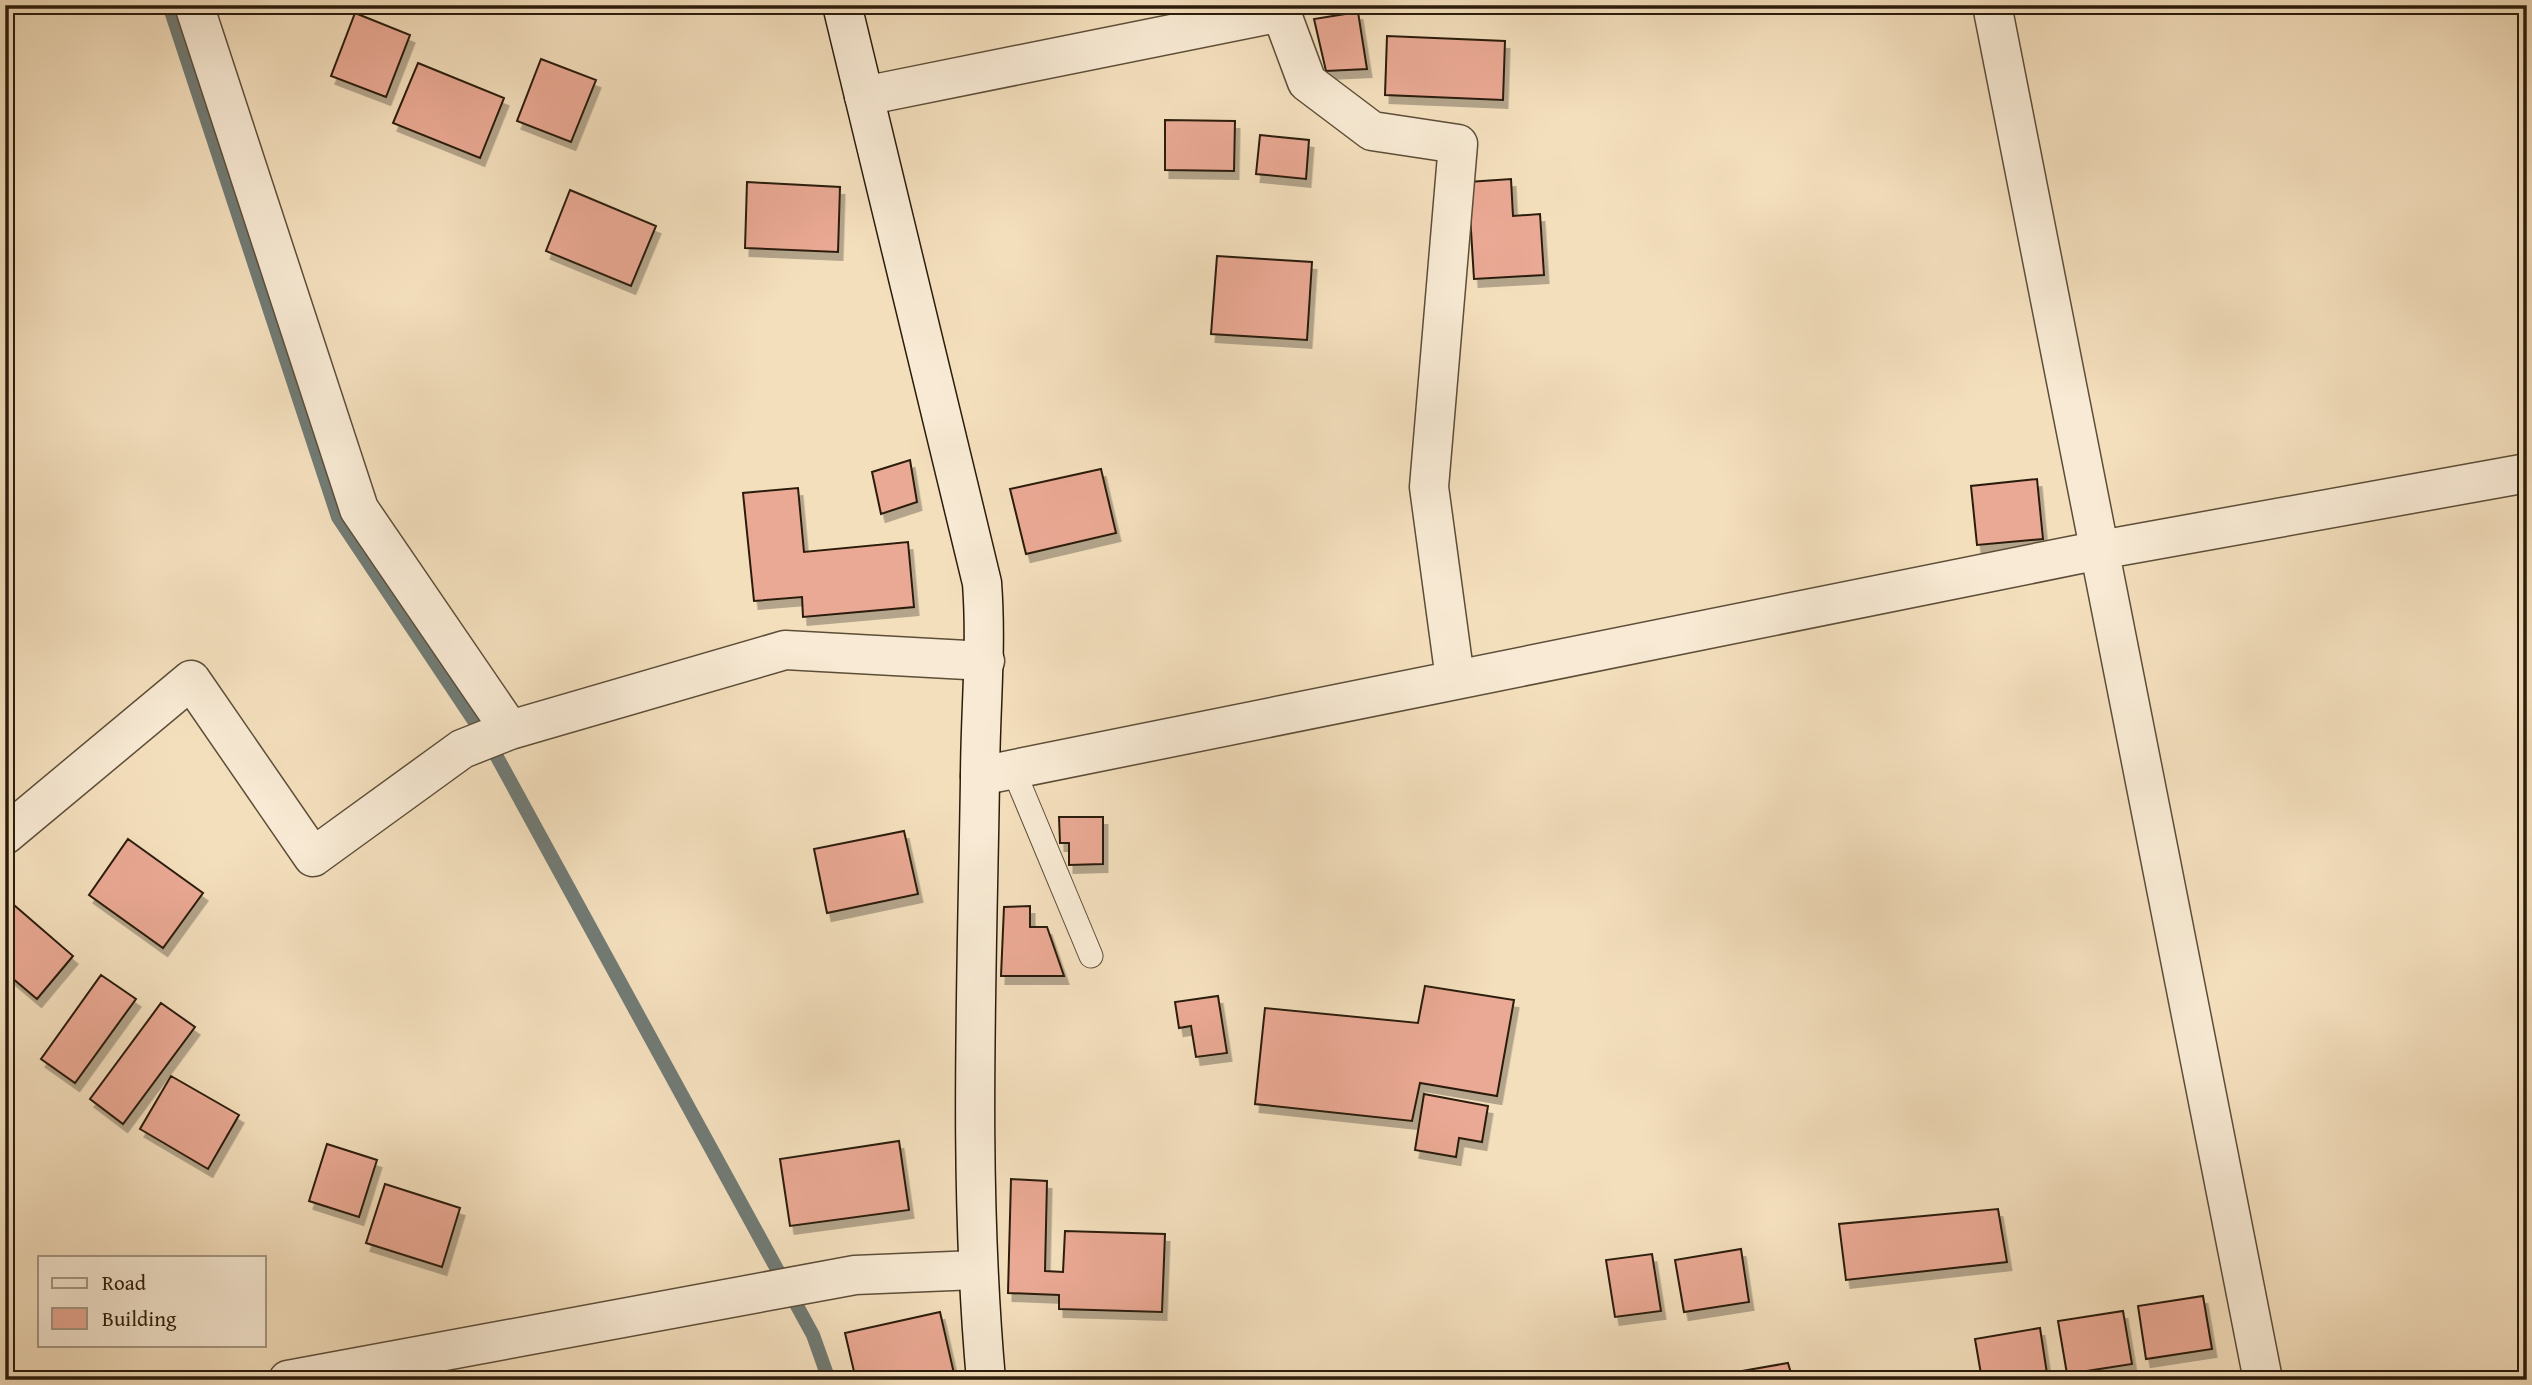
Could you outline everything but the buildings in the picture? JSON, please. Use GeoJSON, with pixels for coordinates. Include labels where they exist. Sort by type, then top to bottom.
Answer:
{"type":"FeatureCollection","features":[{"type":"Feature","properties":{"kind":"street"},"geometry":{"type":"LineString","coordinates":[[194,5],[359,509],[509,731]]}},
{"type":"Feature","properties":{"kind":"street"},"geometry":{"type":"LineString","coordinates":[[842,5],[982,583],[985,662],[996,772],[976,1270],[986,1380]]}},
{"type":"Feature","properties":{"kind":"street"},"geometry":{"type":"LineString","coordinates":[[1992,5],[2263,1380]]}},
{"type":"Feature","properties":{"kind":"street"},"geometry":{"type":"LineString","coordinates":[[864,96],[1281,12],[1307,82],[1372,131],[1458,144],[1429,487],[1455,679]]}},
{"type":"Feature","properties":{"kind":"street"},"geometry":{"type":"LineString","coordinates":[[996,772],[2100,550],[2527,473]]}},
{"type":"Feature","properties":{"kind":"street"},"geometry":{"type":"LineString","coordinates":[[5,835],[191,680],[313,857],[462,749],[509,731],[785,650],[985,662]]}},
{"type":"Feature","properties":{"kind":"street"},"geometry":{"type":"LineString","coordinates":[[288,1380],[855,1275],[976,1270]]}},
{"type":"Feature","properties":{"kind":"lane"},"geometry":{"type":"LineString","coordinates":[[996,772],[1091,956]]}},
{"type":"Feature","properties":{"kind":"waterway"},"geometry":{"type":"LineString","coordinates":[[169,5],[338,517],[491,746],[813,1335],[829,1380]]}}]}
